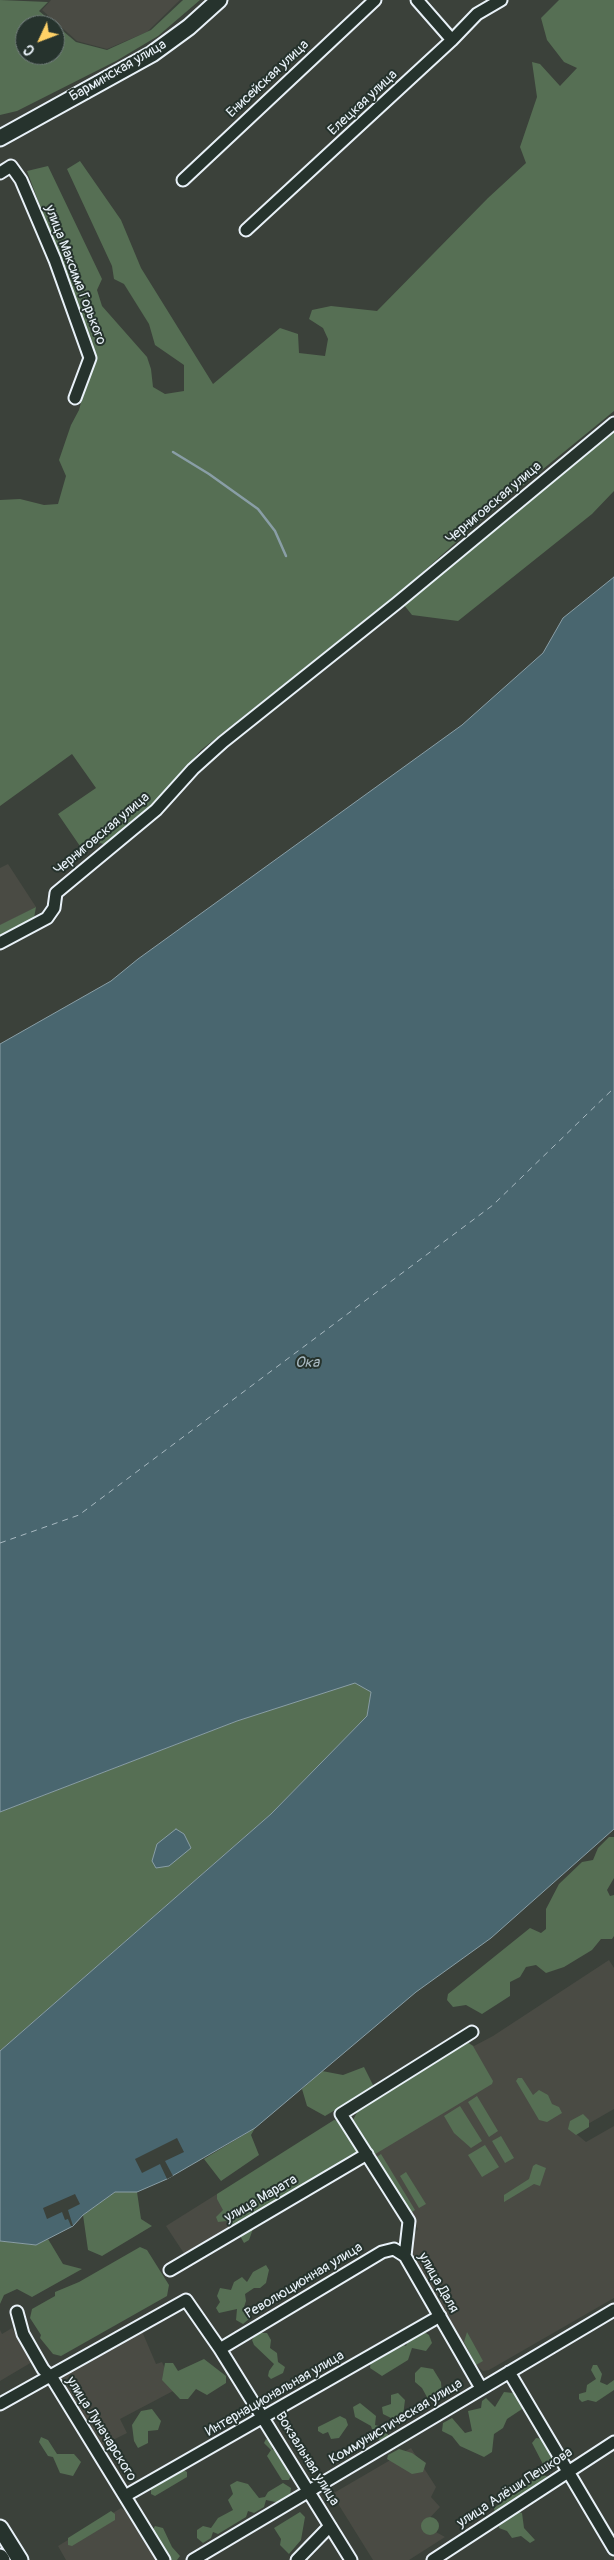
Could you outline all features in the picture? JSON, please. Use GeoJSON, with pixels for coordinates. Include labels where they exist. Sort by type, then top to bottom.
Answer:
{"type":"FeatureCollection","features":[{"type":"Feature","properties":{"kind":"main road","name":"Барминская улица"},"geometry":{"type":"LineString","coordinates":[[3,134],[152,54],[189,27],[220,0]]}},
{"type":"Feature","properties":{"kind":"main road"},"geometry":{"type":"LineString","coordinates":[[0,2528],[20,2560]]}},
{"type":"Feature","properties":{"kind":"street","name":"Енисейская улица"},"geometry":{"type":"LineString","coordinates":[[183,180],[375,0]]}},
{"type":"Feature","properties":{"kind":"street"},"geometry":{"type":"LineString","coordinates":[[417,0],[452,40]]}},
{"type":"Feature","properties":{"kind":"street","name":"Елецкая улица"},"geometry":{"type":"LineString","coordinates":[[246,230],[452,40],[477,14],[501,0]]}},
{"type":"Feature","properties":{"kind":"street","name":"улица Максима Горького"},"geometry":{"type":"LineString","coordinates":[[0,173],[11,166],[22,180],[38,217],[90,358],[76,398]]}},
{"type":"Feature","properties":{"kind":"street","name":"Черниговская улица"},"geometry":{"type":"LineString","coordinates":[[0,943],[47,918],[54,908],[56,893],[156,810],[193,769],[614,423]]}},
{"type":"Feature","properties":{"kind":"street","name":"улица Даля"},"geometry":{"type":"LineString","coordinates":[[472,2032],[341,2114],[409,2221],[404,2256],[482,2388]]}},
{"type":"Feature","properties":{"kind":"street","name":"улица Марата"},"geometry":{"type":"LineString","coordinates":[[170,2270],[367,2154]]}},
{"type":"Feature","properties":{"kind":"street","name":"Революционная улица"},"geometry":{"type":"LineString","coordinates":[[220,2349],[382,2252],[394,2249],[404,2256]]}},
{"type":"Feature","properties":{"kind":"street","name":"Вокзальная улица"},"geometry":{"type":"LineString","coordinates":[[51,2376],[186,2300],[264,2418],[351,2560]]}},
{"type":"Feature","properties":{"kind":"street","name":"Коммунистическая улица"},"geometry":{"type":"LineString","coordinates":[[193,2560],[614,2310]]}},
{"type":"Feature","properties":{"kind":"street","name":"улица Луначарского"},"geometry":{"type":"LineString","coordinates":[[17,2312],[23,2334],[43,2369],[51,2376],[164,2560]]}},
{"type":"Feature","properties":{"kind":"street","name":"Интернациональная улица"},"geometry":{"type":"LineString","coordinates":[[125,2496],[440,2316]]}},
{"type":"Feature","properties":{"kind":"street"},"geometry":{"type":"LineString","coordinates":[[508,2372],[614,2549]]}},
{"type":"Feature","properties":{"kind":"street"},"geometry":{"type":"LineString","coordinates":[[0,2404],[51,2376]]}},
{"type":"Feature","properties":{"kind":"street","name":"улица Алёши Пешкова"},"geometry":{"type":"LineString","coordinates":[[433,2560],[614,2442]]}},
{"type":"Feature","properties":{"kind":"street"},"geometry":{"type":"LineString","coordinates":[[296,2560],[330,2526]]}},
{"type":"Feature","properties":{"kind":"shaded area"},"geometry":{"type":"Polygon","coordinates":[[[51,0],[180,0],[147,32],[107,49],[77,41],[65,30],[65,15],[48,15],[42,10],[51,0]]]}},
{"type":"Feature","properties":{"kind":"shaded area"},"geometry":{"type":"Polygon","coordinates":[[[8,864],[36,907],[0,926],[0,868],[8,864]]]}},
{"type":"Feature","properties":{"kind":"shaded area"},"geometry":{"type":"Polygon","coordinates":[[[609,1960],[614,1968],[614,2109],[574,2132],[586,2142],[614,2126],[614,2298],[489,2370],[483,2371],[476,2365],[410,2251],[411,2237],[418,2229],[354,2128],[353,2120],[360,2107],[467,2042],[474,2046],[493,2036],[609,1960]]]}},
{"type":"Feature","properties":{"kind":"shaded area"},"geometry":{"type":"Polygon","coordinates":[[[217,2194],[236,2224],[185,2255],[166,2226],[217,2194]]]}},
{"type":"Feature","properties":{"kind":"shaded area"},"geometry":{"type":"Polygon","coordinates":[[[12,2328],[32,2362],[0,2381],[0,2330],[2,2334],[12,2328]]]}},
{"type":"Feature","properties":{"kind":"shaded area"},"geometry":{"type":"Polygon","coordinates":[[[141,2329],[156,2364],[162,2362],[175,2390],[120,2419],[127,2433],[101,2446],[61,2377],[63,2373],[141,2329]]]}},
{"type":"Feature","properties":{"kind":"shaded area"},"geometry":{"type":"Polygon","coordinates":[[[411,2448],[436,2487],[431,2497],[440,2507],[423,2525],[445,2537],[409,2560],[373,2560],[332,2494],[411,2448]]]}},
{"type":"Feature","properties":{"kind":"shaded area"},"geometry":{"type":"Polygon","coordinates":[[[121,2508],[126,2511],[157,2560],[66,2560],[58,2546],[121,2508]]]}},
{"type":"Feature","properties":{"kind":"green space"},"geometry":{"type":"Polygon","coordinates":[[[0,0],[48,2],[39,11],[44,15],[15,15],[15,65],[65,65],[65,33],[76,42],[107,50],[151,30],[183,0],[200,0],[158,36],[116,61],[17,111],[0,115],[0,0]]]}},
{"type":"Feature","properties":{"kind":"green space"},"geometry":{"type":"Polygon","coordinates":[[[559,0],[614,0],[614,411],[482,519],[406,587],[201,750],[148,811],[107,845],[100,843],[86,851],[82,849],[58,814],[96,788],[72,754],[0,806],[0,500],[20,499],[44,505],[58,504],[66,476],[59,460],[71,425],[79,410],[88,376],[96,357],[27,171],[48,166],[102,279],[97,290],[102,306],[147,357],[151,369],[153,387],[165,394],[184,391],[184,365],[155,345],[149,324],[124,284],[114,279],[112,266],[67,169],[80,161],[121,220],[141,268],[213,384],[280,328],[298,334],[299,353],[325,356],[328,339],[323,328],[309,319],[312,310],[331,306],[377,311],[488,198],[526,163],[520,147],[537,97],[532,62],[540,64],[560,86],[577,68],[564,62],[547,40],[541,18],[559,0]]]}},
{"type":"Feature","properties":{"kind":"green space"},"geometry":{"type":"Polygon","coordinates":[[[614,427],[614,491],[592,514],[458,621],[412,615],[404,605],[614,427]]]}},
{"type":"Feature","properties":{"kind":"green space"},"geometry":{"type":"Polygon","coordinates":[[[36,907],[34,918],[0,936],[0,925],[36,907]]]}},
{"type":"Feature","properties":{"kind":"green space"},"geometry":{"type":"Polygon","coordinates":[[[355,1682],[371,1692],[367,1716],[271,1814],[0,2051],[0,1812],[237,1721],[355,1682]]]}},
{"type":"Feature","properties":{"kind":"green space"},"geometry":{"type":"Polygon","coordinates":[[[609,1837],[614,1837],[614,1878],[607,1890],[610,1896],[614,1895],[614,1936],[612,1939],[601,1939],[592,1950],[564,1967],[546,1973],[536,1965],[526,1967],[520,1977],[510,1982],[510,1996],[482,2014],[466,2005],[453,2007],[447,2000],[448,1994],[530,1928],[541,1933],[546,1929],[546,1909],[559,1884],[582,1862],[593,1860],[598,1848],[609,1837]]]}},
{"type":"Feature","properties":{"kind":"green space"},"geometry":{"type":"Polygon","coordinates":[[[462,2042],[467,2042],[473,2046],[493,2081],[492,2084],[372,2156],[354,2128],[353,2120],[360,2107],[462,2042]]]}},
{"type":"Feature","properties":{"kind":"green space"},"geometry":{"type":"Polygon","coordinates":[[[364,2067],[374,2087],[325,2116],[307,2106],[302,2089],[322,2071],[343,2075],[364,2067]]]}},
{"type":"Feature","properties":{"kind":"green space"},"geometry":{"type":"Polygon","coordinates":[[[518,2078],[522,2078],[533,2095],[539,2090],[548,2095],[552,2104],[559,2107],[562,2113],[547,2122],[539,2120],[516,2081],[518,2078]]]}},
{"type":"Feature","properties":{"kind":"green space"},"geometry":{"type":"Polygon","coordinates":[[[477,2096],[498,2131],[489,2137],[468,2102],[477,2096]]]}},
{"type":"Feature","properties":{"kind":"green space"},"geometry":{"type":"Polygon","coordinates":[[[460,2106],[482,2141],[471,2148],[454,2133],[444,2116],[460,2106]]]}},
{"type":"Feature","properties":{"kind":"green space"},"geometry":{"type":"Polygon","coordinates":[[[583,2114],[589,2120],[589,2127],[576,2135],[568,2129],[570,2121],[583,2114]]]}},
{"type":"Feature","properties":{"kind":"green space"},"geometry":{"type":"Polygon","coordinates":[[[334,2120],[340,2121],[358,2149],[357,2155],[329,2171],[327,2170],[246,2218],[253,2229],[249,2240],[244,2243],[238,2232],[231,2229],[227,2221],[218,2222],[216,2217],[223,2210],[217,2199],[217,2194],[334,2120]]]}},
{"type":"Feature","properties":{"kind":"green space"},"geometry":{"type":"Polygon","coordinates":[[[255,2128],[251,2135],[259,2155],[221,2181],[204,2159],[255,2128]]]}},
{"type":"Feature","properties":{"kind":"green space"},"geometry":{"type":"Polygon","coordinates":[[[501,2136],[514,2158],[505,2163],[492,2141],[501,2136]]]}},
{"type":"Feature","properties":{"kind":"green space"},"geometry":{"type":"Polygon","coordinates":[[[485,2145],[499,2167],[482,2177],[468,2155],[485,2145]]]}},
{"type":"Feature","properties":{"kind":"green space"},"geometry":{"type":"Polygon","coordinates":[[[381,2154],[415,2210],[409,2214],[374,2159],[381,2154]]]}},
{"type":"Feature","properties":{"kind":"green space"},"geometry":{"type":"Polygon","coordinates":[[[536,2164],[546,2168],[540,2186],[534,2184],[504,2202],[504,2195],[529,2179],[533,2166],[536,2164]]]}},
{"type":"Feature","properties":{"kind":"green space"},"geometry":{"type":"Polygon","coordinates":[[[406,2172],[426,2204],[419,2208],[400,2176],[406,2172]]]}},
{"type":"Feature","properties":{"kind":"green space"},"geometry":{"type":"Polygon","coordinates":[[[115,2192],[137,2192],[141,2219],[152,2226],[102,2256],[88,2250],[83,2215],[115,2192]]]}},
{"type":"Feature","properties":{"kind":"green space"},"geometry":{"type":"Polygon","coordinates":[[[48,2239],[63,2264],[82,2269],[32,2297],[17,2289],[4,2295],[0,2304],[0,2241],[36,2245],[48,2239]]]}},
{"type":"Feature","properties":{"kind":"green space"},"geometry":{"type":"Polygon","coordinates":[[[140,2247],[147,2250],[169,2285],[167,2296],[61,2356],[53,2354],[40,2338],[41,2335],[30,2318],[32,2309],[55,2296],[55,2292],[79,2282],[140,2247]]]}},
{"type":"Feature","properties":{"kind":"green space"},"geometry":{"type":"Polygon","coordinates":[[[266,2265],[269,2270],[266,2283],[260,2288],[254,2288],[245,2294],[246,2301],[243,2310],[249,2319],[243,2324],[236,2320],[237,2309],[219,2313],[216,2308],[220,2302],[217,2296],[220,2288],[231,2290],[234,2282],[242,2277],[247,2282],[253,2272],[266,2265]]]}},
{"type":"Feature","properties":{"kind":"green space"},"geometry":{"type":"Polygon","coordinates":[[[421,2330],[429,2335],[432,2343],[426,2351],[412,2348],[408,2360],[382,2376],[370,2368],[371,2359],[400,2343],[406,2346],[409,2337],[421,2330]]]}},
{"type":"Feature","properties":{"kind":"green space"},"geometry":{"type":"Polygon","coordinates":[[[467,2332],[483,2361],[476,2365],[464,2342],[467,2332]]]}},
{"type":"Feature","properties":{"kind":"green space"},"geometry":{"type":"Polygon","coordinates":[[[257,2333],[267,2333],[271,2340],[270,2348],[277,2353],[278,2362],[285,2367],[283,2373],[271,2379],[268,2376],[269,2371],[274,2364],[254,2345],[252,2340],[257,2333]]]}},
{"type":"Feature","properties":{"kind":"green space"},"geometry":{"type":"Polygon","coordinates":[[[204,2359],[226,2376],[226,2383],[207,2395],[196,2389],[188,2399],[180,2399],[162,2380],[165,2363],[173,2363],[178,2371],[204,2359]]]}},
{"type":"Feature","properties":{"kind":"green space"},"geometry":{"type":"Polygon","coordinates":[[[593,2365],[597,2365],[602,2374],[600,2382],[607,2385],[614,2380],[614,2390],[596,2402],[588,2400],[582,2402],[579,2399],[579,2394],[586,2392],[587,2385],[596,2379],[591,2370],[593,2365]]]}},
{"type":"Feature","properties":{"kind":"green space"},"geometry":{"type":"Polygon","coordinates":[[[421,2367],[433,2369],[441,2382],[442,2395],[434,2401],[428,2399],[422,2388],[415,2382],[415,2373],[421,2367]]]}},
{"type":"Feature","properties":{"kind":"green space"},"geometry":{"type":"Polygon","coordinates":[[[504,2392],[513,2393],[522,2402],[522,2409],[507,2419],[503,2428],[494,2434],[492,2452],[484,2457],[460,2446],[452,2436],[442,2431],[443,2423],[452,2418],[465,2433],[472,2431],[468,2411],[481,2408],[482,2401],[486,2398],[495,2407],[504,2392]]]}},
{"type":"Feature","properties":{"kind":"green space"},"geometry":{"type":"Polygon","coordinates":[[[398,2393],[405,2400],[403,2416],[395,2420],[383,2414],[382,2407],[391,2404],[391,2395],[398,2393]]]}},
{"type":"Feature","properties":{"kind":"green space"},"geometry":{"type":"Polygon","coordinates":[[[360,2403],[376,2416],[375,2425],[382,2427],[390,2437],[386,2441],[375,2439],[371,2426],[355,2417],[353,2407],[360,2403]]]}},
{"type":"Feature","properties":{"kind":"green space"},"geometry":{"type":"Polygon","coordinates":[[[152,2409],[161,2421],[158,2430],[148,2431],[148,2443],[138,2448],[134,2441],[132,2425],[141,2411],[152,2409]]]}},
{"type":"Feature","properties":{"kind":"green space"},"geometry":{"type":"Polygon","coordinates":[[[340,2416],[346,2419],[348,2425],[339,2438],[331,2439],[328,2432],[323,2434],[318,2431],[318,2427],[340,2416]]]}},
{"type":"Feature","properties":{"kind":"green space"},"geometry":{"type":"Polygon","coordinates":[[[41,2437],[48,2440],[57,2454],[74,2454],[81,2462],[73,2476],[60,2473],[53,2457],[48,2456],[39,2442],[41,2437]]]}},
{"type":"Feature","properties":{"kind":"green space"},"geometry":{"type":"Polygon","coordinates":[[[536,2438],[543,2439],[555,2462],[553,2469],[545,2468],[532,2443],[536,2438]]]}},
{"type":"Feature","properties":{"kind":"green space"},"geometry":{"type":"Polygon","coordinates":[[[266,2439],[271,2441],[272,2449],[277,2452],[291,2475],[289,2480],[282,2480],[267,2456],[271,2450],[264,2443],[266,2439]]]}},
{"type":"Feature","properties":{"kind":"green space"},"geometry":{"type":"Polygon","coordinates":[[[399,2449],[412,2453],[426,2463],[423,2472],[412,2474],[387,2459],[388,2455],[399,2449]]]}},
{"type":"Feature","properties":{"kind":"green space"},"geometry":{"type":"Polygon","coordinates":[[[182,2469],[187,2472],[187,2477],[155,2496],[151,2494],[151,2487],[182,2469]]]}},
{"type":"Feature","properties":{"kind":"green space"},"geometry":{"type":"Polygon","coordinates":[[[542,2474],[548,2477],[547,2482],[495,2514],[494,2508],[542,2474]]]}},
{"type":"Feature","properties":{"kind":"green space"},"geometry":{"type":"Polygon","coordinates":[[[237,2481],[248,2484],[259,2498],[265,2497],[268,2492],[283,2483],[291,2488],[290,2496],[280,2503],[266,2500],[264,2507],[254,2513],[248,2511],[246,2517],[218,2534],[213,2532],[211,2538],[203,2543],[197,2538],[197,2530],[203,2526],[211,2528],[218,2518],[233,2510],[228,2500],[233,2494],[230,2485],[237,2481]]]}},
{"type":"Feature","properties":{"kind":"green space"},"geometry":{"type":"Polygon","coordinates":[[[111,2511],[115,2514],[115,2520],[72,2546],[68,2545],[68,2538],[111,2511]]]}},
{"type":"Feature","properties":{"kind":"green space"},"geometry":{"type":"Polygon","coordinates":[[[514,2511],[522,2513],[524,2528],[535,2540],[530,2543],[521,2536],[512,2538],[507,2531],[499,2528],[500,2520],[510,2519],[514,2511]]]}},
{"type":"Feature","properties":{"kind":"green space"},"geometry":{"type":"Polygon","coordinates":[[[300,2512],[305,2517],[301,2540],[289,2554],[280,2545],[281,2539],[274,2528],[300,2512]]]}},
{"type":"Feature","properties":{"kind":"green space"},"geometry":{"type":"Polygon","coordinates":[[[430,2517],[436,2520],[439,2526],[436,2532],[430,2535],[424,2532],[421,2526],[424,2520],[430,2517]]]}},
{"type":"Feature","properties":{"kind":"green space"},"geometry":{"type":"Polygon","coordinates":[[[155,2526],[163,2528],[172,2547],[180,2556],[177,2560],[167,2560],[167,2552],[161,2549],[150,2534],[155,2526]]]}},
{"type":"Feature","properties":{"kind":"water","name":"Ока"},"geometry":{"type":"Polygon","coordinates":[[[614,577],[614,1829],[491,1938],[416,1992],[255,2128],[167,2179],[137,2192],[115,2192],[83,2215],[73,2226],[36,2245],[0,2241],[0,2051],[271,1814],[367,1716],[371,1692],[355,1683],[237,1721],[0,1812],[0,1044],[111,981],[138,959],[462,725],[543,653],[563,618],[614,577]]]}},
{"type":"Feature","properties":{"kind":"water"},"geometry":{"type":"Polygon","coordinates":[[[176,1829],[184,1834],[191,1848],[169,1866],[156,1868],[152,1861],[157,1844],[176,1829]]]}},
{"type":"Feature","properties":{"kind":"pier"},"geometry":{"type":"Polygon","coordinates":[[[177,2138],[184,2152],[165,2161],[173,2176],[167,2179],[160,2164],[142,2173],[135,2159],[177,2138]]]}},
{"type":"Feature","properties":{"kind":"pier"},"geometry":{"type":"Polygon","coordinates":[[[75,2194],[80,2204],[68,2210],[73,2226],[71,2226],[68,2219],[65,2220],[62,2212],[47,2219],[43,2208],[75,2194]]]}},
{"type":"Feature","properties":{"kind":"waterway"},"geometry":{"type":"LineString","coordinates":[[173,452],[209,474],[258,509],[275,531],[286,556]]}},
{"type":"Feature","properties":{"kind":"ferry route"},"geometry":{"type":"LineString","coordinates":[[0,1543],[79,1515],[493,1205],[614,1088]]}}]}
